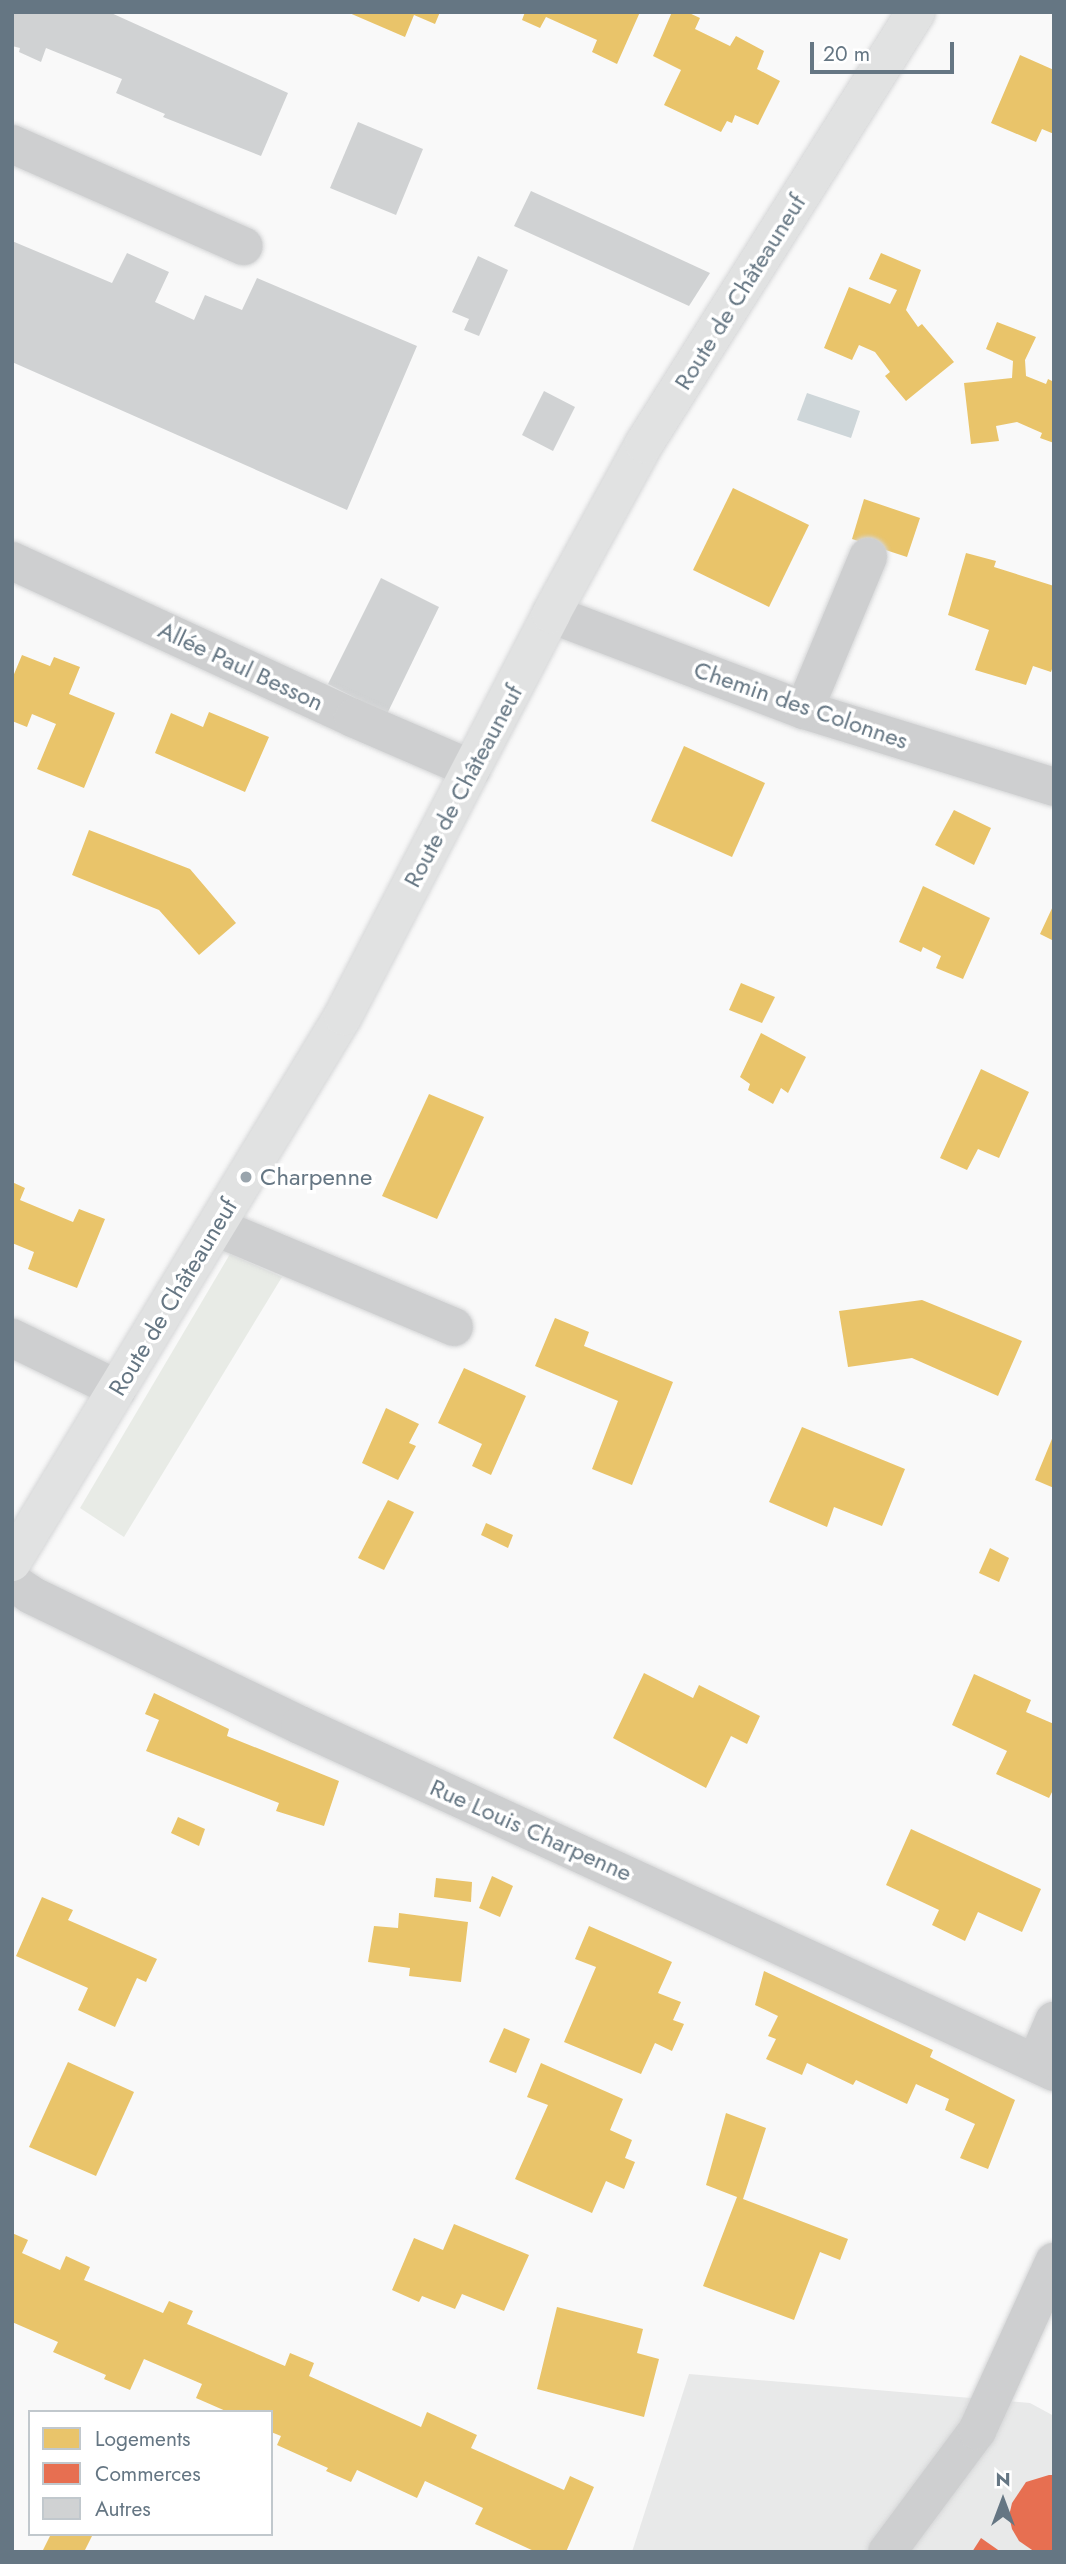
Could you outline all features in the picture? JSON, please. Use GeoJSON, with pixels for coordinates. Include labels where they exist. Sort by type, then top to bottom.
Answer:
{"type":"FeatureCollection","features":[{"type":"Feature","properties":{"kind":"main road","name":"Route de Châteauneuf"},"geometry":{"type":"LineString","coordinates":[[12,1562],[343,1016],[551,614],[644,444],[915,13]]}},
{"type":"Feature","properties":{"kind":"street"},"geometry":{"type":"LineString","coordinates":[[12,144],[243,246]]}},
{"type":"Feature","properties":{"kind":"street"},"geometry":{"type":"LineString","coordinates":[[804,710],[867,557]]}},
{"type":"Feature","properties":{"kind":"street","name":"Allée Paul Besson"},"geometry":{"type":"LineString","coordinates":[[12,561],[353,719],[471,769]]}},
{"type":"Feature","properties":{"kind":"street","name":"Chemin des Colonnes"},"geometry":{"type":"LineString","coordinates":[[551,614],[804,710],[1054,787]]}},
{"type":"Feature","properties":{"kind":"street"},"geometry":{"type":"LineString","coordinates":[[216,1227],[454,1326]]}},
{"type":"Feature","properties":{"kind":"street"},"geometry":{"type":"LineString","coordinates":[[12,1338],[117,1389]]}},
{"type":"Feature","properties":{"kind":"street","name":"Rue Louis Charpenne"},"geometry":{"type":"LineString","coordinates":[[12,1582],[31,1595],[300,1725],[1045,2067]]}},
{"type":"Feature","properties":{"kind":"street"},"geometry":{"type":"LineString","coordinates":[[1045,2067],[1054,2021]]}},
{"type":"Feature","properties":{"kind":"street"},"geometry":{"type":"LineString","coordinates":[[887,2552],[976,2431],[1054,2262]]}},
{"type":"Feature","properties":{"kind":"shaded area"},"geometry":{"type":"Polygon","coordinates":[[[807,393],[860,411],[851,438],[797,420],[807,393]]]}},
{"type":"Feature","properties":{"kind":"shaded area"},"geometry":{"type":"Polygon","coordinates":[[[230,1254],[282,1277],[124,1537],[80,1508],[230,1254]]]}},
{"type":"Feature","properties":{"kind":"shaded area"},"geometry":{"type":"Polygon","coordinates":[[[689,2374],[1030,2403],[1054,2416],[1054,2552],[632,2552],[689,2374]]]}},
{"type":"Feature","properties":{"kind":"building: Logements"},"geometry":{"type":"Polygon","coordinates":[[[347,12],[440,12],[435,24],[414,15],[405,37],[347,12]]]}},
{"type":"Feature","properties":{"kind":"building: Logements"},"geometry":{"type":"Polygon","coordinates":[[[525,12],[640,12],[617,64],[592,52],[597,40],[546,17],[540,28],[522,20],[525,12]]]}},
{"type":"Feature","properties":{"kind":"building: Logements"},"geometry":{"type":"Polygon","coordinates":[[[672,12],[687,12],[700,18],[695,29],[730,46],[736,36],[764,51],[757,69],[780,81],[758,125],[735,115],[732,123],[727,121],[721,132],[664,105],[681,70],[653,56],[672,12]]]}},
{"type":"Feature","properties":{"kind":"building: Logements"},"geometry":{"type":"Polygon","coordinates":[[[1020,55],[1054,70],[1054,134],[1042,129],[1036,142],[991,123],[1020,55]]]}},
{"type":"Feature","properties":{"kind":"building: Logements"},"geometry":{"type":"Polygon","coordinates":[[[881,253],[921,270],[906,310],[918,327],[922,324],[954,362],[906,401],[885,376],[890,372],[875,352],[859,345],[852,360],[824,348],[849,287],[890,304],[897,290],[869,279],[881,253]]]}},
{"type":"Feature","properties":{"kind":"building: Logements"},"geometry":{"type":"Polygon","coordinates":[[[997,322],[1036,337],[1025,360],[1026,376],[1046,384],[1048,379],[1054,382],[1054,443],[1040,438],[1042,433],[1017,422],[996,426],[999,441],[971,444],[964,383],[1012,378],[1013,361],[986,349],[997,322]]]}},
{"type":"Feature","properties":{"kind":"building: Logements"},"geometry":{"type":"Polygon","coordinates":[[[733,488],[809,525],[769,607],[693,570],[733,488]]]}},
{"type":"Feature","properties":{"kind":"building: Logements"},"geometry":{"type":"Polygon","coordinates":[[[864,499],[920,518],[907,557],[852,539],[864,499]]]}},
{"type":"Feature","properties":{"kind":"building: Logements"},"geometry":{"type":"Polygon","coordinates":[[[966,553],[996,561],[994,567],[1054,586],[1054,663],[1051,672],[1033,666],[1026,685],[975,670],[989,630],[948,615],[966,553]]]}},
{"type":"Feature","properties":{"kind":"building: Logements"},"geometry":{"type":"Polygon","coordinates":[[[22,655],[50,666],[54,657],[80,667],[69,694],[115,713],[84,788],[37,769],[56,724],[32,714],[27,727],[12,721],[12,679],[22,655]]]}},
{"type":"Feature","properties":{"kind":"building: Logements"},"geometry":{"type":"Polygon","coordinates":[[[209,712],[269,737],[245,792],[155,753],[171,713],[203,727],[209,712]]]}},
{"type":"Feature","properties":{"kind":"building: Logements"},"geometry":{"type":"Polygon","coordinates":[[[684,746],[765,783],[732,857],[651,821],[684,746]]]}},
{"type":"Feature","properties":{"kind":"building: Logements"},"geometry":{"type":"Polygon","coordinates":[[[954,810],[991,828],[974,865],[935,845],[954,810]]]}},
{"type":"Feature","properties":{"kind":"building: Logements"},"geometry":{"type":"Polygon","coordinates":[[[89,830],[190,869],[236,923],[199,955],[159,910],[72,875],[89,830]]]}},
{"type":"Feature","properties":{"kind":"building: Logements"},"geometry":{"type":"Polygon","coordinates":[[[923,886],[990,918],[963,979],[936,968],[941,956],[923,947],[921,952],[899,942],[923,886]]]}},
{"type":"Feature","properties":{"kind":"building: Logements"},"geometry":{"type":"Polygon","coordinates":[[[1054,904],[1054,941],[1040,934],[1054,904]]]}},
{"type":"Feature","properties":{"kind":"building: Logements"},"geometry":{"type":"Polygon","coordinates":[[[741,983],[775,997],[762,1023],[729,1010],[741,983]]]}},
{"type":"Feature","properties":{"kind":"building: Logements"},"geometry":{"type":"Polygon","coordinates":[[[761,1033],[806,1057],[788,1093],[781,1088],[773,1104],[748,1090],[750,1084],[740,1077],[761,1033]]]}},
{"type":"Feature","properties":{"kind":"building: Logements"},"geometry":{"type":"Polygon","coordinates":[[[981,1069],[1029,1092],[999,1158],[978,1149],[967,1170],[940,1158],[981,1069]]]}},
{"type":"Feature","properties":{"kind":"building: Logements"},"geometry":{"type":"Polygon","coordinates":[[[429,1094],[484,1117],[437,1219],[382,1196],[429,1094]]]}},
{"type":"Feature","properties":{"kind":"building: Logements"},"geometry":{"type":"Polygon","coordinates":[[[12,1182],[25,1188],[20,1200],[73,1222],[79,1209],[105,1219],[77,1288],[28,1269],[34,1252],[12,1243],[12,1182]]]}},
{"type":"Feature","properties":{"kind":"building: Logements"},"geometry":{"type":"Polygon","coordinates":[[[922,1300],[1022,1341],[998,1396],[912,1358],[848,1367],[839,1311],[922,1300]]]}},
{"type":"Feature","properties":{"kind":"building: Logements"},"geometry":{"type":"Polygon","coordinates":[[[555,1318],[589,1332],[584,1346],[673,1382],[632,1485],[592,1469],[618,1401],[535,1366],[555,1318]]]}},
{"type":"Feature","properties":{"kind":"building: Logements"},"geometry":{"type":"Polygon","coordinates":[[[464,1368],[526,1396],[491,1475],[472,1466],[482,1444],[438,1423],[464,1368]]]}},
{"type":"Feature","properties":{"kind":"building: Logements"},"geometry":{"type":"Polygon","coordinates":[[[386,1408],[419,1424],[409,1443],[416,1446],[398,1480],[362,1463],[386,1408]]]}},
{"type":"Feature","properties":{"kind":"building: Logements"},"geometry":{"type":"Polygon","coordinates":[[[802,1427],[905,1469],[882,1526],[834,1507],[827,1527],[769,1502],[802,1427]]]}},
{"type":"Feature","properties":{"kind":"building: Logements"},"geometry":{"type":"Polygon","coordinates":[[[1054,1434],[1054,1488],[1035,1480],[1054,1434]]]}},
{"type":"Feature","properties":{"kind":"building: Logements"},"geometry":{"type":"Polygon","coordinates":[[[388,1500],[414,1512],[384,1570],[358,1558],[388,1500]]]}},
{"type":"Feature","properties":{"kind":"building: Logements"},"geometry":{"type":"Polygon","coordinates":[[[486,1523],[513,1535],[508,1548],[481,1535],[486,1523]]]}},
{"type":"Feature","properties":{"kind":"building: Logements"},"geometry":{"type":"Polygon","coordinates":[[[990,1548],[1009,1558],[999,1582],[979,1573],[990,1548]]]}},
{"type":"Feature","properties":{"kind":"building: Logements"},"geometry":{"type":"Polygon","coordinates":[[[644,1673],[693,1698],[699,1685],[760,1716],[747,1744],[731,1736],[706,1788],[613,1738],[644,1673]]]}},
{"type":"Feature","properties":{"kind":"building: Logements"},"geometry":{"type":"Polygon","coordinates":[[[974,1674],[1031,1700],[1026,1712],[1054,1724],[1054,1788],[1049,1798],[996,1774],[1007,1751],[952,1725],[974,1674]]]}},
{"type":"Feature","properties":{"kind":"building: Logements"},"geometry":{"type":"Polygon","coordinates":[[[154,1693],[229,1729],[227,1736],[339,1781],[324,1826],[276,1811],[279,1803],[146,1751],[159,1720],[145,1714],[154,1693]]]}},
{"type":"Feature","properties":{"kind":"building: Logements"},"geometry":{"type":"Polygon","coordinates":[[[178,1817],[205,1829],[199,1846],[171,1833],[178,1817]]]}},
{"type":"Feature","properties":{"kind":"building: Logements"},"geometry":{"type":"Polygon","coordinates":[[[911,1829],[1041,1889],[1022,1932],[978,1912],[965,1941],[932,1925],[939,1910],[886,1885],[911,1829]]]}},
{"type":"Feature","properties":{"kind":"building: Logements"},"geometry":{"type":"Polygon","coordinates":[[[492,1876],[513,1886],[500,1917],[479,1908],[492,1876]]]}},
{"type":"Feature","properties":{"kind":"building: Logements"},"geometry":{"type":"Polygon","coordinates":[[[436,1878],[472,1882],[471,1902],[434,1897],[436,1878]]]}},
{"type":"Feature","properties":{"kind":"building: Logements"},"geometry":{"type":"Polygon","coordinates":[[[42,1897],[73,1910],[68,1920],[157,1959],[146,1982],[137,1978],[115,2027],[78,2010],[88,1988],[16,1956],[42,1897]]]}},
{"type":"Feature","properties":{"kind":"building: Logements"},"geometry":{"type":"Polygon","coordinates":[[[399,1913],[468,1922],[461,1982],[409,1976],[410,1968],[368,1962],[374,1926],[398,1928],[399,1913]]]}},
{"type":"Feature","properties":{"kind":"building: Logements"},"geometry":{"type":"Polygon","coordinates":[[[589,1926],[672,1962],[658,1993],[681,2002],[673,2020],[684,2024],[672,2051],[655,2043],[641,2074],[564,2042],[596,1967],[575,1959],[589,1926]]]}},
{"type":"Feature","properties":{"kind":"building: Logements"},"geometry":{"type":"Polygon","coordinates":[[[764,1971],[933,2050],[930,2057],[1015,2100],[988,2169],[960,2158],[975,2124],[945,2110],[949,2099],[916,2084],[907,2104],[856,2080],[853,2085],[807,2063],[802,2075],[766,2059],[776,2039],[768,2036],[778,2016],[755,2005],[764,1971]]]}},
{"type":"Feature","properties":{"kind":"building: Logements"},"geometry":{"type":"Polygon","coordinates":[[[504,2028],[530,2039],[516,2073],[489,2062],[504,2028]]]}},
{"type":"Feature","properties":{"kind":"building: Logements"},"geometry":{"type":"Polygon","coordinates":[[[68,2062],[134,2092],[96,2176],[29,2147],[68,2062]]]}},
{"type":"Feature","properties":{"kind":"building: Logements"},"geometry":{"type":"Polygon","coordinates":[[[541,2063],[623,2099],[610,2130],[632,2140],[625,2158],[635,2162],[624,2189],[606,2181],[592,2213],[515,2179],[548,2105],[527,2097],[541,2063]]]}},
{"type":"Feature","properties":{"kind":"building: Logements"},"geometry":{"type":"Polygon","coordinates":[[[726,2113],[766,2128],[743,2199],[848,2239],[840,2260],[820,2252],[794,2320],[703,2286],[737,2197],[706,2185],[726,2113]]]}},
{"type":"Feature","properties":{"kind":"building: Logements"},"geometry":{"type":"Polygon","coordinates":[[[454,2224],[529,2255],[504,2311],[462,2294],[455,2309],[422,2296],[419,2302],[392,2290],[414,2238],[443,2250],[454,2224]]]}},
{"type":"Feature","properties":{"kind":"building: Logements"},"geometry":{"type":"Polygon","coordinates":[[[12,2233],[28,2240],[22,2253],[60,2270],[66,2256],[90,2267],[84,2280],[163,2313],[169,2301],[193,2311],[187,2324],[285,2366],[290,2353],[314,2363],[309,2376],[421,2427],[427,2412],[477,2435],[471,2448],[564,2490],[570,2476],[594,2487],[566,2552],[536,2552],[475,2524],[483,2508],[425,2481],[417,2498],[357,2470],[351,2482],[326,2471],[328,2468],[277,2445],[281,2436],[273,2433],[273,2410],[223,2410],[196,2398],[202,2384],[144,2359],[130,2390],[104,2379],[106,2375],[53,2352],[58,2342],[12,2322],[12,2233]]]}},
{"type":"Feature","properties":{"kind":"building: Logements"},"geometry":{"type":"Polygon","coordinates":[[[557,2307],[643,2329],[637,2353],[659,2359],[644,2417],[537,2389],[557,2307]]]}},
{"type":"Feature","properties":{"kind":"building: Logements"},"geometry":{"type":"Polygon","coordinates":[[[50,2536],[92,2536],[84,2552],[43,2550],[50,2536]]]}},
{"type":"Feature","properties":{"kind":"building: Commerces"},"geometry":{"type":"Polygon","coordinates":[[[1054,2475],[1054,2552],[1035,2552],[1019,2541],[1009,2516],[1012,2503],[1026,2482],[1054,2475]]]}},
{"type":"Feature","properties":{"kind":"building: Commerces"},"geometry":{"type":"Polygon","coordinates":[[[981,2538],[1001,2552],[972,2552],[981,2538]]]}},
{"type":"Feature","properties":{"kind":"building: Autres"},"geometry":{"type":"Polygon","coordinates":[[[12,12],[109,12],[288,93],[261,156],[163,117],[165,114],[116,93],[122,79],[46,48],[41,62],[19,52],[20,48],[12,46],[12,12]]]}},
{"type":"Feature","properties":{"kind":"building: Autres"},"geometry":{"type":"Polygon","coordinates":[[[358,122],[423,149],[396,215],[330,188],[358,122]]]}},
{"type":"Feature","properties":{"kind":"building: Autres"},"geometry":{"type":"Polygon","coordinates":[[[531,191],[710,273],[689,306],[514,226],[531,191]]]}},
{"type":"Feature","properties":{"kind":"building: Autres"},"geometry":{"type":"Polygon","coordinates":[[[12,241],[112,283],[127,253],[169,272],[155,302],[194,320],[205,295],[242,310],[257,278],[417,346],[347,510],[12,362],[12,241]]]}},
{"type":"Feature","properties":{"kind":"building: Autres"},"geometry":{"type":"Polygon","coordinates":[[[478,256],[508,270],[479,336],[464,330],[469,319],[452,312],[478,256]]]}},
{"type":"Feature","properties":{"kind":"building: Autres"},"geometry":{"type":"Polygon","coordinates":[[[544,391],[575,407],[553,451],[522,435],[544,391]]]}},
{"type":"Feature","properties":{"kind":"building: Autres"},"geometry":{"type":"Polygon","coordinates":[[[381,578],[439,607],[387,714],[328,684],[381,578]]]}},
{"type":"Feature","properties":{"kind":"place","name":"Charpenne"},"geometry":{"type":"Point","coordinates":[246,1177]}}]}
